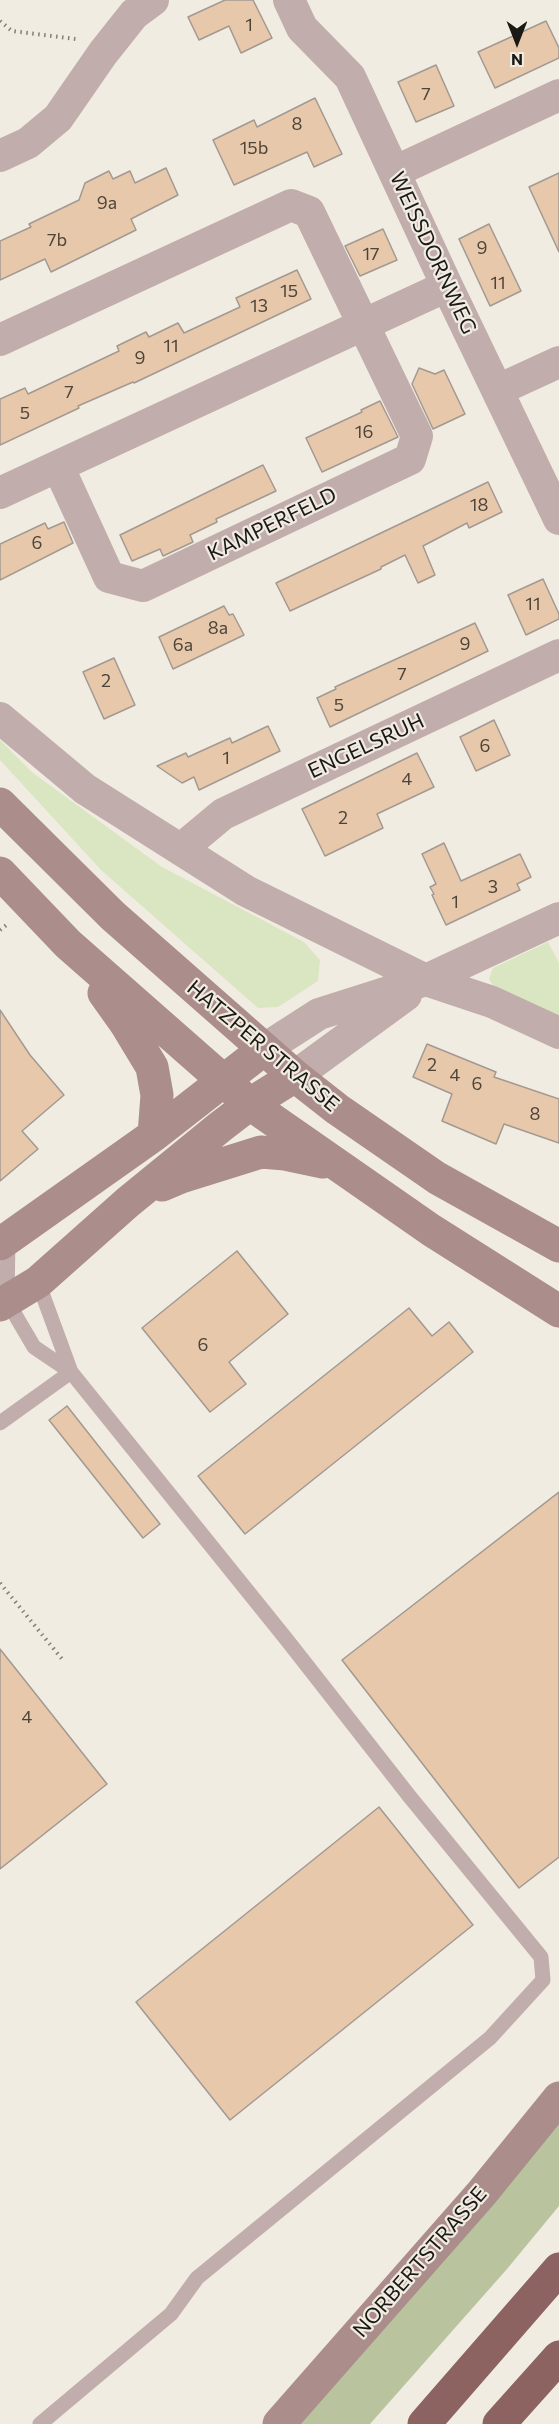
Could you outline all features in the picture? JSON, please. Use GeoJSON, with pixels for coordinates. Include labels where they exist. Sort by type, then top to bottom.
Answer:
{"type":"FeatureCollection","features":[{"type":"Feature","properties":{"kind":"highway"},"geometry":{"type":"LineString","coordinates":[[424,2424],[559,2269]]}},
{"type":"Feature","properties":{"kind":"highway"},"geometry":{"type":"LineString","coordinates":[[499,2424],[559,2357]]}},
{"type":"Feature","properties":{"kind":"main road","name":"HATZPER STRASSE"},"geometry":{"type":"LineString","coordinates":[[0,804],[113,916],[295,1076],[337,1109],[437,1178],[559,1246]]}},
{"type":"Feature","properties":{"kind":"main road"},"geometry":{"type":"LineString","coordinates":[[0,873],[68,944],[250,1104],[431,1230],[559,1311]]}},
{"type":"Feature","properties":{"kind":"main road"},"geometry":{"type":"LineString","coordinates":[[68,944],[126,1024],[152,1067],[157,1095],[154,1136]]}},
{"type":"Feature","properties":{"kind":"main road"},"geometry":{"type":"LineString","coordinates":[[4,1241],[154,1136],[263,1050]]}},
{"type":"Feature","properties":{"kind":"main road"},"geometry":{"type":"LineString","coordinates":[[3,1303],[38,1282],[128,1202],[250,1104],[295,1076]]}},
{"type":"Feature","properties":{"kind":"main road"},"geometry":{"type":"LineString","coordinates":[[128,1202],[181,1177],[261,1152],[285,1154],[340,1166]]}},
{"type":"Feature","properties":{"kind":"main road","name":"NORBERTSTRASSE"},"geometry":{"type":"LineString","coordinates":[[279,2424],[481,2194],[559,2098]]}},
{"type":"Feature","properties":{"kind":"street"},"geometry":{"type":"LineString","coordinates":[[0,156],[28,143],[58,118],[103,53],[134,14],[153,0]]}},
{"type":"Feature","properties":{"kind":"street","name":"WEISSDORNWEG"},"geometry":{"type":"LineString","coordinates":[[289,0],[302,28],[350,77],[559,519]]}},
{"type":"Feature","properties":{"kind":"street"},"geometry":{"type":"LineString","coordinates":[[394,172],[559,96]]}},
{"type":"Feature","properties":{"kind":"street","name":"KAMPERFELD"},"geometry":{"type":"LineString","coordinates":[[0,340],[291,205],[309,212],[417,436],[410,459],[143,586],[110,577],[58,466]]}},
{"type":"Feature","properties":{"kind":"street"},"geometry":{"type":"LineString","coordinates":[[0,494],[447,286]]}},
{"type":"Feature","properties":{"kind":"street"},"geometry":{"type":"LineString","coordinates":[[498,390],[559,362]]}},
{"type":"Feature","properties":{"kind":"street","name":"ENGELSRUH"},"geometry":{"type":"LineString","coordinates":[[181,849],[223,814],[559,655]]}},
{"type":"Feature","properties":{"kind":"street"},"geometry":{"type":"LineString","coordinates":[[0,718],[85,789],[246,891],[426,980],[492,1002],[559,1033]]}},
{"type":"Feature","properties":{"kind":"street"},"geometry":{"type":"LineString","coordinates":[[263,1050],[319,1014],[426,980],[559,918]]}},
{"type":"Feature","properties":{"kind":"street"},"geometry":{"type":"LineString","coordinates":[[295,1076],[426,980]]}},
{"type":"Feature","properties":{"kind":"lane"},"geometry":{"type":"LineString","coordinates":[[4,1241],[3,1303],[34,1347],[71,1372],[541,1957],[543,1980],[490,2038],[197,2278],[171,2314],[40,2424]]}},
{"type":"Feature","properties":{"kind":"lane"},"geometry":{"type":"LineString","coordinates":[[38,1282],[71,1372]]}},
{"type":"Feature","properties":{"kind":"lane"},"geometry":{"type":"LineString","coordinates":[[0,1423],[71,1372]]}},
{"type":"Feature","properties":{"kind":"path"},"geometry":{"type":"LineString","coordinates":[[0,21],[12,31],[83,40]]}},
{"type":"Feature","properties":{"kind":"path"},"geometry":{"type":"LineString","coordinates":[[0,1583],[62,1659]]}},
{"type":"Feature","properties":{"kind":"green space"},"geometry":{"type":"Polygon","coordinates":[[[0,740],[33,773],[162,867],[304,942],[320,960],[318,981],[278,1007],[258,1008],[101,870],[0,760],[0,740]]]}},
{"type":"Feature","properties":{"kind":"green space"},"geometry":{"type":"Polygon","coordinates":[[[548,942],[559,963],[559,1019],[496,990],[489,979],[493,968],[548,942]]]}},
{"type":"Feature","properties":{"kind":"green space"},"geometry":{"type":"Polygon","coordinates":[[[559,2122],[559,2206],[507,2269],[370,2424],[299,2424],[559,2122]]]}},
{"type":"Feature","properties":{"kind":"building"},"geometry":{"type":"Polygon","coordinates":[[[225,0],[253,0],[272,38],[241,53],[229,26],[199,40],[188,17],[225,0]]]}},
{"type":"Feature","properties":{"kind":"building"},"geometry":{"type":"Polygon","coordinates":[[[546,21],[559,48],[559,58],[495,88],[478,52],[546,21]]]}},
{"type":"Feature","properties":{"kind":"building"},"geometry":{"type":"Polygon","coordinates":[[[436,65],[454,106],[416,122],[398,82],[436,65]]]}},
{"type":"Feature","properties":{"kind":"building"},"geometry":{"type":"Polygon","coordinates":[[[315,98],[342,154],[314,167],[307,152],[234,185],[213,140],[254,120],[257,127],[315,98]]]}},
{"type":"Feature","properties":{"kind":"building"},"geometry":{"type":"Polygon","coordinates":[[[166,168],[178,195],[131,219],[136,230],[51,272],[45,259],[0,280],[0,241],[31,227],[29,224],[79,200],[85,183],[109,171],[113,179],[130,171],[135,183],[166,168]]]}},
{"type":"Feature","properties":{"kind":"building"},"geometry":{"type":"Polygon","coordinates":[[[559,173],[559,252],[529,187],[559,173]]]}},
{"type":"Feature","properties":{"kind":"building"},"geometry":{"type":"Polygon","coordinates":[[[489,224],[521,291],[490,306],[459,239],[489,224]]]}},
{"type":"Feature","properties":{"kind":"building"},"geometry":{"type":"Polygon","coordinates":[[[383,229],[397,260],[360,276],[345,246],[383,229]]]}},
{"type":"Feature","properties":{"kind":"building"},"geometry":{"type":"Polygon","coordinates":[[[297,270],[311,299],[134,383],[78,406],[79,408],[0,445],[0,399],[25,388],[28,394],[119,351],[117,346],[146,332],[149,337],[178,323],[184,333],[240,307],[236,298],[297,270]]]}},
{"type":"Feature","properties":{"kind":"building"},"geometry":{"type":"Polygon","coordinates":[[[419,368],[435,374],[444,370],[465,414],[433,429],[412,384],[419,368]]]}},
{"type":"Feature","properties":{"kind":"building"},"geometry":{"type":"Polygon","coordinates":[[[380,401],[398,437],[322,472],[306,438],[380,401]]]}},
{"type":"Feature","properties":{"kind":"building"},"geometry":{"type":"Polygon","coordinates":[[[263,465],[276,491],[216,519],[217,522],[190,535],[193,542],[163,556],[160,549],[132,561],[120,535],[263,465]]]}},
{"type":"Feature","properties":{"kind":"building"},"geometry":{"type":"Polygon","coordinates":[[[488,482],[502,512],[469,528],[467,523],[423,546],[435,575],[418,583],[405,555],[381,569],[290,611],[276,583],[488,482]]]}},
{"type":"Feature","properties":{"kind":"building"},"geometry":{"type":"Polygon","coordinates":[[[64,522],[73,543],[0,580],[0,544],[45,523],[48,529],[64,522]]]}},
{"type":"Feature","properties":{"kind":"building"},"geometry":{"type":"Polygon","coordinates":[[[543,579],[559,614],[559,619],[526,635],[508,595],[543,579]]]}},
{"type":"Feature","properties":{"kind":"building"},"geometry":{"type":"Polygon","coordinates":[[[224,606],[229,615],[233,614],[244,635],[173,669],[159,637],[224,606]]]}},
{"type":"Feature","properties":{"kind":"building"},"geometry":{"type":"Polygon","coordinates":[[[475,623],[488,651],[330,727],[317,698],[336,689],[335,687],[475,623]]]}},
{"type":"Feature","properties":{"kind":"building"},"geometry":{"type":"Polygon","coordinates":[[[114,658],[135,705],[104,719],[83,672],[114,658]]]}},
{"type":"Feature","properties":{"kind":"building"},"geometry":{"type":"Polygon","coordinates":[[[494,720],[510,755],[476,771],[460,737],[494,720]]]}},
{"type":"Feature","properties":{"kind":"building"},"geometry":{"type":"Polygon","coordinates":[[[268,726],[280,751],[199,790],[194,777],[182,783],[157,766],[186,753],[188,757],[230,738],[232,743],[268,726]]]}},
{"type":"Feature","properties":{"kind":"building"},"geometry":{"type":"Polygon","coordinates":[[[417,753],[434,787],[377,814],[383,828],[325,856],[302,809],[417,753]]]}},
{"type":"Feature","properties":{"kind":"building"},"geometry":{"type":"Polygon","coordinates":[[[444,843],[461,881],[520,854],[531,877],[517,884],[520,890],[446,925],[430,887],[436,884],[422,854],[444,843]]]}},
{"type":"Feature","properties":{"kind":"building"},"geometry":{"type":"Polygon","coordinates":[[[0,1010],[30,1055],[64,1095],[22,1131],[38,1149],[0,1181],[0,1010]]]}},
{"type":"Feature","properties":{"kind":"building"},"geometry":{"type":"Polygon","coordinates":[[[427,1044],[496,1072],[494,1077],[559,1099],[559,1143],[504,1124],[496,1144],[442,1121],[452,1094],[413,1077],[427,1044]]]}},
{"type":"Feature","properties":{"kind":"building"},"geometry":{"type":"Polygon","coordinates":[[[237,1251],[288,1314],[229,1362],[246,1384],[210,1412],[142,1328],[237,1251]]]}},
{"type":"Feature","properties":{"kind":"building"},"geometry":{"type":"Polygon","coordinates":[[[409,1308],[432,1336],[449,1322],[473,1352],[245,1534],[198,1476],[409,1308]]]}},
{"type":"Feature","properties":{"kind":"building"},"geometry":{"type":"Polygon","coordinates":[[[67,1406],[160,1524],[143,1538],[49,1420],[67,1406]]]}},
{"type":"Feature","properties":{"kind":"building"},"geometry":{"type":"Polygon","coordinates":[[[559,1492],[559,1857],[519,1888],[342,1660],[559,1492]]]}},
{"type":"Feature","properties":{"kind":"building"},"geometry":{"type":"Polygon","coordinates":[[[0,1649],[107,1784],[0,1869],[0,1649]]]}},
{"type":"Feature","properties":{"kind":"building"},"geometry":{"type":"Polygon","coordinates":[[[379,1807],[473,1925],[230,2120],[136,2002],[379,1807]]]}}]}
